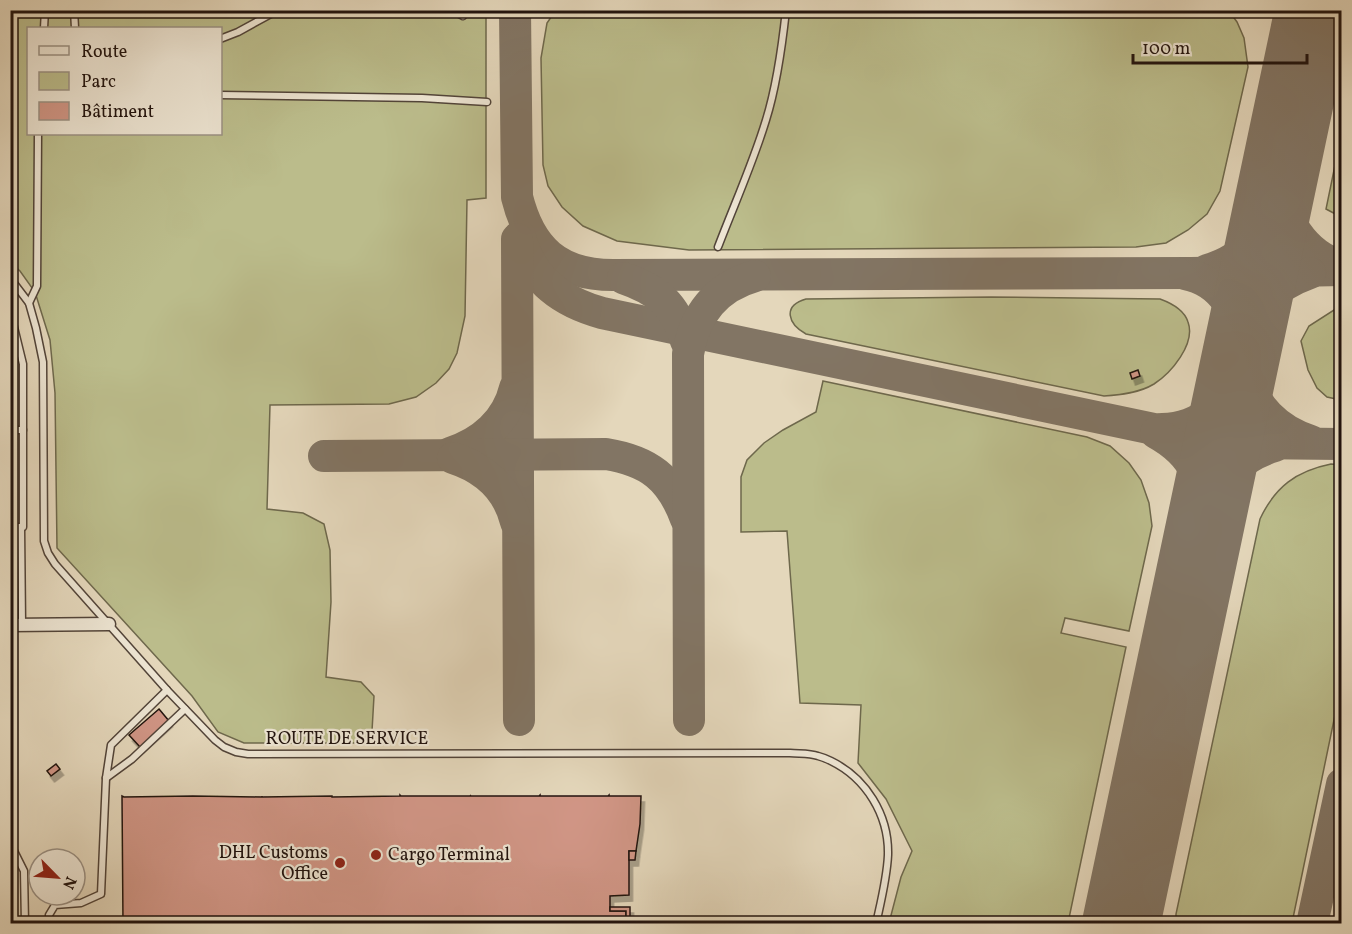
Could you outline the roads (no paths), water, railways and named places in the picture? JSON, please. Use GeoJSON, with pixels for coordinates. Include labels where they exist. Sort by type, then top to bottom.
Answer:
{"type":"FeatureCollection","features":[{"type":"Feature","properties":{"kind":"street"},"geometry":{"type":"LineString","coordinates":[[16,625],[109,624]]}},
{"type":"Feature","properties":{"kind":"lane"},"geometry":{"type":"LineString","coordinates":[[44,27],[45,10]]}},
{"type":"Feature","properties":{"kind":"lane"},"geometry":{"type":"LineString","coordinates":[[74,10],[75,27]]}},
{"type":"Feature","properties":{"kind":"lane"},"geometry":{"type":"LineString","coordinates":[[222,38],[278,10]]}},
{"type":"Feature","properties":{"kind":"lane"},"geometry":{"type":"LineString","coordinates":[[452,10],[463,16]]}},
{"type":"Feature","properties":{"kind":"lane"},"geometry":{"type":"LineString","coordinates":[[718,246],[751,164],[766,119],[778,69],[786,10]]}},
{"type":"Feature","properties":{"kind":"lane"},"geometry":{"type":"LineString","coordinates":[[222,95],[422,98],[487,102]]}},
{"type":"Feature","properties":{"kind":"lane"},"geometry":{"type":"LineString","coordinates":[[29,303],[37,286],[38,135]]}},
{"type":"Feature","properties":{"kind":"lane","name":"ROUTE DE SERVICE"},"geometry":{"type":"LineString","coordinates":[[10,278],[29,303],[43,363],[44,541],[48,553],[55,564],[167,690],[224,747],[248,754],[790,753],[819,756],[843,767],[859,781],[877,806],[887,831],[888,855],[876,924]]}},
{"type":"Feature","properties":{"kind":"lane"},"geometry":{"type":"LineString","coordinates":[[10,319],[23,364],[23,527],[21,527],[16,625]]}},
{"type":"Feature","properties":{"kind":"lane"},"geometry":{"type":"LineString","coordinates":[[10,430],[23,430]]}},
{"type":"Feature","properties":{"kind":"lane"},"geometry":{"type":"LineString","coordinates":[[10,527],[21,527]]}},
{"type":"Feature","properties":{"kind":"lane"},"geometry":{"type":"LineString","coordinates":[[50,924],[49,915],[55,905],[81,903],[101,894],[106,778],[111,745],[167,690]]}},
{"type":"Feature","properties":{"kind":"lane"},"geometry":{"type":"LineString","coordinates":[[106,778],[132,759],[185,709]]}},
{"type":"Feature","properties":{"kind":"lane"},"geometry":{"type":"LineString","coordinates":[[10,843],[24,871],[25,924]]}},
{"type":"Feature","properties":{"kind":"place","name":"Cargo Terminal"},"geometry":{"type":"Point","coordinates":[376,855]}},
{"type":"Feature","properties":{"kind":"place","name":"DHL Customs Office"},"geometry":{"type":"Point","coordinates":[340,863]}}]}
